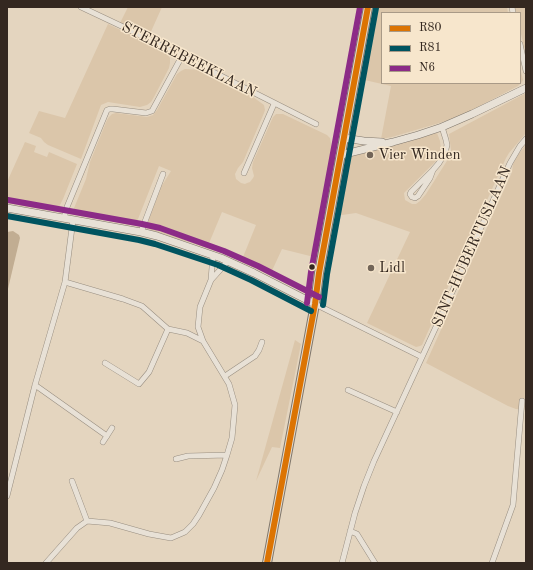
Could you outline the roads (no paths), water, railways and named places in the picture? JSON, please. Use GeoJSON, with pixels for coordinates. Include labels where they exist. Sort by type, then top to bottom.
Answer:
{"type":"FeatureCollection","features":[{"type":"Feature","properties":{"kind":"main road"},"geometry":{"type":"LineString","coordinates":[[267,563],[368,7]]}},
{"type":"Feature","properties":{"kind":"street","name":"STERREBEEKLAAN"},"geometry":{"type":"LineString","coordinates":[[81,7],[316,124]]}},
{"type":"Feature","properties":{"kind":"street"},"geometry":{"type":"LineString","coordinates":[[521,48],[526,71]]}},
{"type":"Feature","properties":{"kind":"street"},"geometry":{"type":"LineString","coordinates":[[64,218],[108,110],[114,109],[146,113],[151,112],[182,56]]}},
{"type":"Feature","properties":{"kind":"street"},"geometry":{"type":"LineString","coordinates":[[341,155],[393,142],[442,127],[526,88]]}},
{"type":"Feature","properties":{"kind":"street","name":"STERREBEEKLAAN"},"geometry":{"type":"LineString","coordinates":[[244,173],[274,104]]}},
{"type":"Feature","properties":{"kind":"street"},"geometry":{"type":"LineString","coordinates":[[433,170],[431,177],[418,196],[415,198],[412,197],[410,194],[411,192],[443,158],[446,149],[446,140],[442,127]]}},
{"type":"Feature","properties":{"kind":"street"},"geometry":{"type":"LineString","coordinates":[[344,138],[372,142],[393,142]]}},
{"type":"Feature","properties":{"kind":"street","name":"SINT-HUBERTUSLAAN"},"geometry":{"type":"LineString","coordinates":[[342,563],[355,513],[364,486],[510,163],[526,139]]}},
{"type":"Feature","properties":{"kind":"street"},"geometry":{"type":"LineString","coordinates":[[140,232],[162,174]]}},
{"type":"Feature","properties":{"kind":"street"},"geometry":{"type":"LineString","coordinates":[[7,208],[140,232],[157,236],[213,255],[422,357]]}},
{"type":"Feature","properties":{"kind":"street"},"geometry":{"type":"LineString","coordinates":[[7,496],[35,385],[65,282],[73,220]]}},
{"type":"Feature","properties":{"kind":"street"},"geometry":{"type":"LineString","coordinates":[[50,562],[77,528],[88,521],[110,523],[149,534],[171,538],[185,532],[199,515],[214,488],[222,470],[232,438],[235,405],[229,384],[203,341],[198,327],[200,307],[211,280],[213,255]]}},
{"type":"Feature","properties":{"kind":"street"},"geometry":{"type":"LineString","coordinates":[[211,280],[228,261]]}},
{"type":"Feature","properties":{"kind":"street"},"geometry":{"type":"LineString","coordinates":[[65,282],[142,306],[168,329],[187,333],[203,341]]}},
{"type":"Feature","properties":{"kind":"street"},"geometry":{"type":"LineString","coordinates":[[187,333],[198,327]]}},
{"type":"Feature","properties":{"kind":"street"},"geometry":{"type":"LineString","coordinates":[[105,363],[139,384],[149,372],[168,329]]}},
{"type":"Feature","properties":{"kind":"street"},"geometry":{"type":"LineString","coordinates":[[225,376],[255,356],[260,350],[262,342]]}},
{"type":"Feature","properties":{"kind":"street"},"geometry":{"type":"LineString","coordinates":[[35,385],[107,436]]}},
{"type":"Feature","properties":{"kind":"street"},"geometry":{"type":"LineString","coordinates":[[348,390],[397,412]]}},
{"type":"Feature","properties":{"kind":"street"},"geometry":{"type":"LineString","coordinates":[[492,563],[513,505],[522,401]]}},
{"type":"Feature","properties":{"kind":"street"},"geometry":{"type":"LineString","coordinates":[[103,442],[112,428]]}},
{"type":"Feature","properties":{"kind":"street"},"geometry":{"type":"LineString","coordinates":[[176,459],[188,456],[227,455]]}},
{"type":"Feature","properties":{"kind":"street"},"geometry":{"type":"LineString","coordinates":[[72,481],[88,521]]}},
{"type":"Feature","properties":{"kind":"street"},"geometry":{"type":"LineString","coordinates":[[350,531],[357,534],[375,563]]}},
{"type":"Feature","properties":{"kind":"waterway"},"geometry":{"type":"LineString","coordinates":[[333,166],[335,158]]}},
{"type":"Feature","properties":{"kind":"waterway"},"geometry":{"type":"LineString","coordinates":[[337,214],[345,166]]}},
{"type":"Feature","properties":{"kind":"waterway"},"geometry":{"type":"LineString","coordinates":[[330,185],[332,173]]}},
{"type":"Feature","properties":{"kind":"waterway"},"geometry":{"type":"LineString","coordinates":[[326,206],[329,190]]}},
{"type":"Feature","properties":{"kind":"waterway"},"geometry":{"type":"LineString","coordinates":[[324,218],[325,210]]}},
{"type":"Feature","properties":{"kind":"waterway"},"geometry":{"type":"LineString","coordinates":[[333,231],[336,218]]}},
{"type":"Feature","properties":{"kind":"waterway"},"geometry":{"type":"LineString","coordinates":[[322,230],[323,223]]}},
{"type":"Feature","properties":{"kind":"waterway"},"geometry":{"type":"LineString","coordinates":[[318,251],[320,236]]}},
{"type":"Feature","properties":{"kind":"place","name":"Vier Winden"},"geometry":{"type":"Point","coordinates":[370,155]}},
{"type":"Feature","properties":{"kind":"place","name":"Lidl"},"geometry":{"type":"Point","coordinates":[371,268]}}]}
